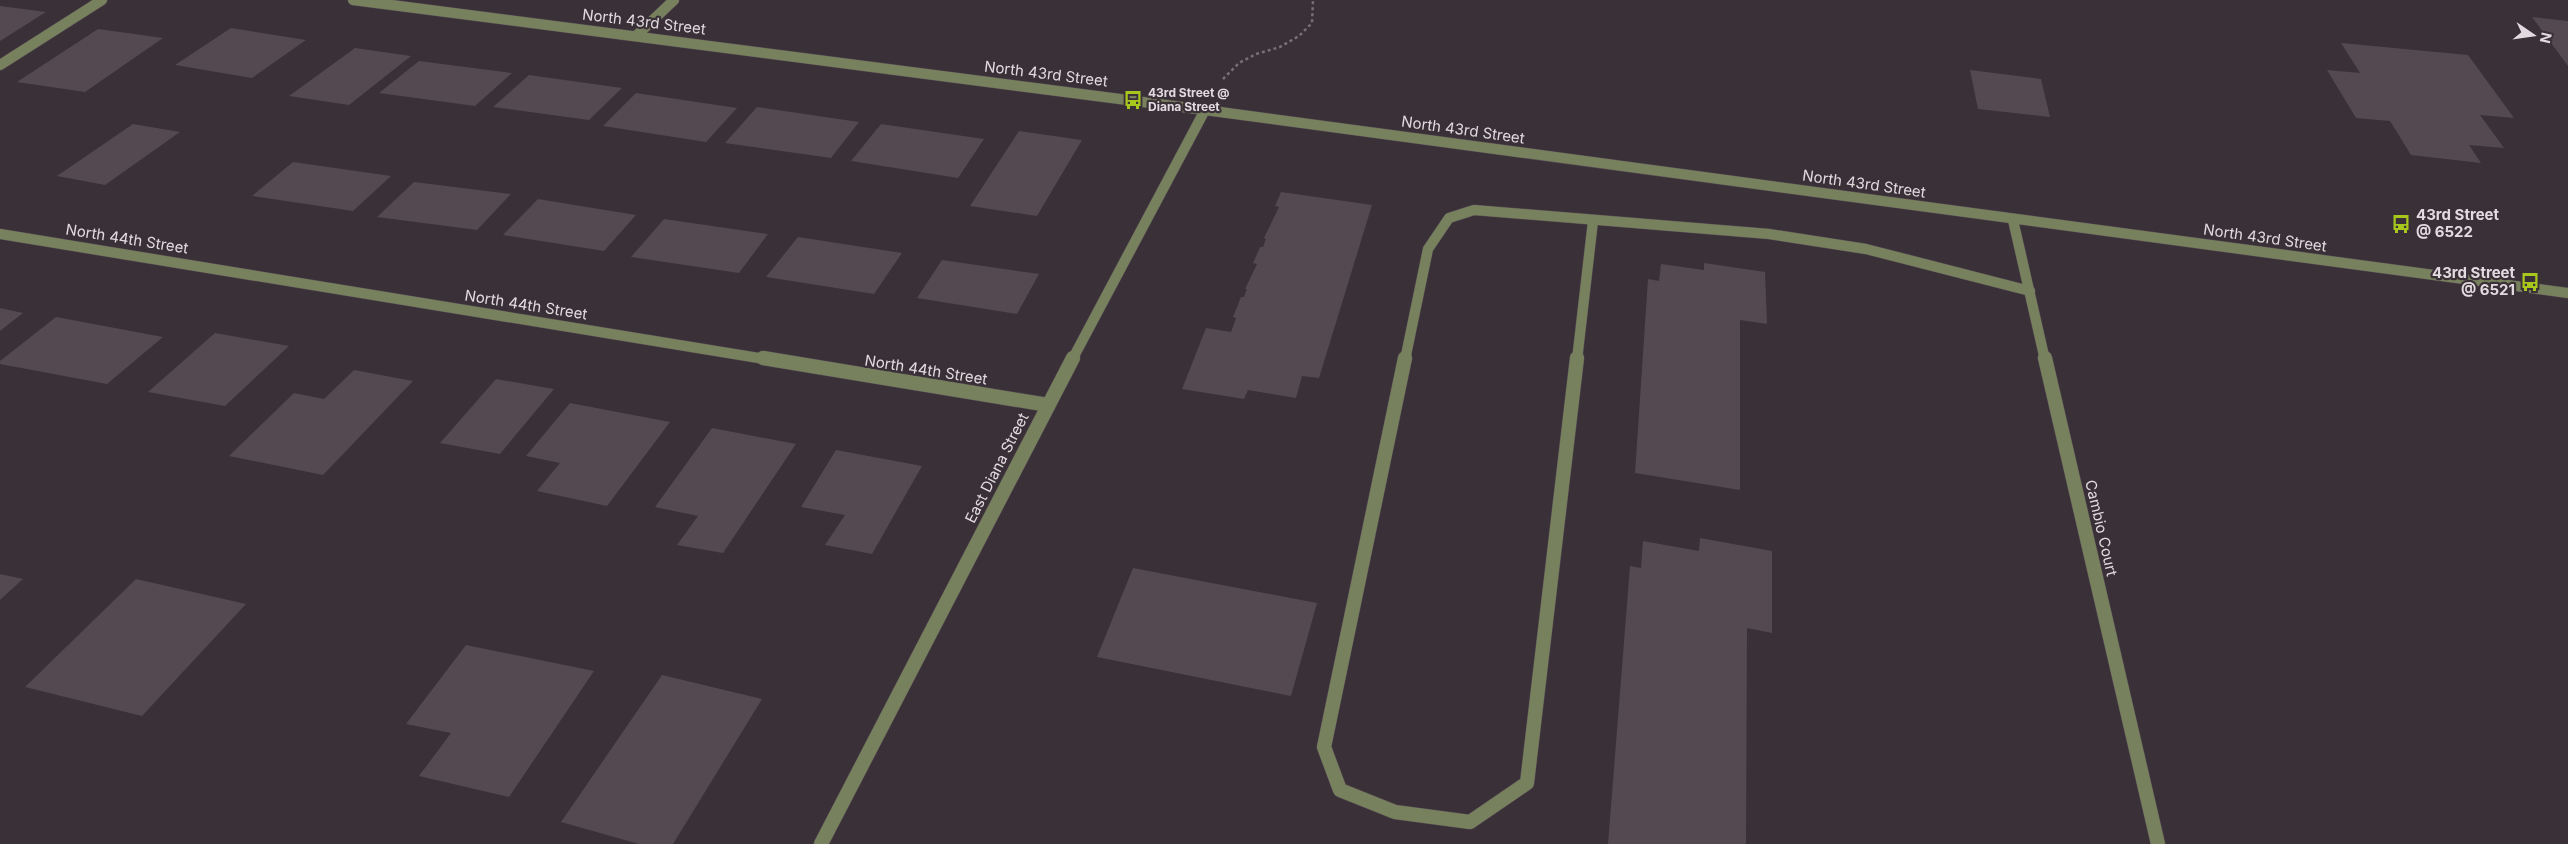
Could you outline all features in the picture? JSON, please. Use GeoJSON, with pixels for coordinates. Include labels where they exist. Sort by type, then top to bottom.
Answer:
{"type":"FeatureCollection","features":[{"type":"Feature","properties":{"kind":"street"},"geometry":{"type":"LineString","coordinates":[[0,65],[102,0]]}},
{"type":"Feature","properties":{"kind":"street","name":"North 43rd Street"},"geometry":{"type":"LineString","coordinates":[[353,0],[1205,110],[2013,220],[2568,293]]}},
{"type":"Feature","properties":{"kind":"street"},"geometry":{"type":"LineString","coordinates":[[636,36],[674,0]]}},
{"type":"Feature","properties":{"kind":"street","name":"East Diana Street"},"geometry":{"type":"LineString","coordinates":[[821,844],[1048,405],[1205,110]]}},
{"type":"Feature","properties":{"kind":"street"},"geometry":{"type":"LineString","coordinates":[[1593,221],[1527,783],[1470,822],[1395,812],[1340,790],[1324,747],[1428,249],[1449,218],[1474,210],[1769,234],[1866,249],[2030,291]]}},
{"type":"Feature","properties":{"kind":"street","name":"Cambio Court"},"geometry":{"type":"LineString","coordinates":[[2013,220],[2158,844]]}},
{"type":"Feature","properties":{"kind":"street","name":"North 44th Street"},"geometry":{"type":"LineString","coordinates":[[0,234],[1048,405]]}},
{"type":"Feature","properties":{"kind":"path"},"geometry":{"type":"LineString","coordinates":[[1220,82],[1239,63],[1256,54],[1280,47],[1299,36],[1312,23],[1313,0]]}},
{"type":"Feature","properties":{"kind":"building"},"geometry":{"type":"Polygon","coordinates":[[[0,6],[46,12],[0,41],[0,6]]]}},
{"type":"Feature","properties":{"kind":"building"},"geometry":{"type":"Polygon","coordinates":[[[2532,17],[2568,21],[2568,66],[2532,17]]]}},
{"type":"Feature","properties":{"kind":"building"},"geometry":{"type":"Polygon","coordinates":[[[231,28],[306,40],[252,78],[175,65],[231,28]]]}},
{"type":"Feature","properties":{"kind":"building"},"geometry":{"type":"Polygon","coordinates":[[[98,29],[163,38],[85,92],[17,82],[98,29]]]}},
{"type":"Feature","properties":{"kind":"building"},"geometry":{"type":"Polygon","coordinates":[[[2341,43],[2468,55],[2514,118],[2480,115],[2504,148],[2469,145],[2481,163],[2411,155],[2390,121],[2356,118],[2327,70],[2360,73],[2341,43]]]}},
{"type":"Feature","properties":{"kind":"building"},"geometry":{"type":"Polygon","coordinates":[[[355,48],[411,56],[349,105],[289,96],[355,48]]]}},
{"type":"Feature","properties":{"kind":"building"},"geometry":{"type":"Polygon","coordinates":[[[419,61],[512,73],[475,106],[379,93],[419,61]]]}},
{"type":"Feature","properties":{"kind":"building"},"geometry":{"type":"Polygon","coordinates":[[[1970,70],[2041,79],[2050,117],[1978,109],[1970,70]]]}},
{"type":"Feature","properties":{"kind":"building"},"geometry":{"type":"Polygon","coordinates":[[[529,75],[622,88],[589,120],[493,107],[529,75]]]}},
{"type":"Feature","properties":{"kind":"building"},"geometry":{"type":"Polygon","coordinates":[[[636,93],[737,108],[706,142],[603,126],[636,93]]]}},
{"type":"Feature","properties":{"kind":"building"},"geometry":{"type":"Polygon","coordinates":[[[757,107],[859,122],[831,158],[725,143],[757,107]]]}},
{"type":"Feature","properties":{"kind":"building"},"geometry":{"type":"Polygon","coordinates":[[[133,124],[180,132],[105,185],[57,176],[133,124]]]}},
{"type":"Feature","properties":{"kind":"building"},"geometry":{"type":"Polygon","coordinates":[[[881,124],[984,139],[958,178],[851,161],[881,124]]]}},
{"type":"Feature","properties":{"kind":"building"},"geometry":{"type":"Polygon","coordinates":[[[1019,131],[1082,140],[1037,216],[970,206],[1019,131]]]}},
{"type":"Feature","properties":{"kind":"building"},"geometry":{"type":"Polygon","coordinates":[[[293,162],[391,176],[353,211],[252,196],[293,162]]]}},
{"type":"Feature","properties":{"kind":"building"},"geometry":{"type":"Polygon","coordinates":[[[414,182],[511,194],[477,230],[377,217],[414,182]]]}},
{"type":"Feature","properties":{"kind":"building"},"geometry":{"type":"Polygon","coordinates":[[[1281,192],[1372,205],[1319,378],[1302,376],[1296,398],[1248,390],[1244,399],[1182,389],[1206,328],[1231,332],[1236,318],[1233,317],[1241,297],[1244,297],[1247,289],[1245,289],[1257,264],[1253,263],[1260,247],[1263,247],[1266,239],[1264,238],[1279,207],[1275,206],[1281,192]]]}},
{"type":"Feature","properties":{"kind":"building"},"geometry":{"type":"Polygon","coordinates":[[[538,199],[636,215],[604,251],[503,235],[538,199]]]}},
{"type":"Feature","properties":{"kind":"building"},"geometry":{"type":"Polygon","coordinates":[[[664,219],[768,234],[739,273],[631,257],[664,219]]]}},
{"type":"Feature","properties":{"kind":"building"},"geometry":{"type":"Polygon","coordinates":[[[798,237],[902,253],[874,294],[766,277],[798,237]]]}},
{"type":"Feature","properties":{"kind":"building"},"geometry":{"type":"Polygon","coordinates":[[[942,260],[1039,274],[1017,314],[917,298],[942,260]]]}},
{"type":"Feature","properties":{"kind":"building"},"geometry":{"type":"Polygon","coordinates":[[[1704,263],[1765,272],[1767,324],[1740,320],[1740,490],[1635,473],[1648,279],[1659,281],[1661,264],[1704,270],[1704,263]]]}},
{"type":"Feature","properties":{"kind":"building"},"geometry":{"type":"Polygon","coordinates":[[[0,308],[23,313],[0,331],[0,308]]]}},
{"type":"Feature","properties":{"kind":"building"},"geometry":{"type":"Polygon","coordinates":[[[56,317],[163,337],[107,384],[0,364],[0,361],[56,317]]]}},
{"type":"Feature","properties":{"kind":"building"},"geometry":{"type":"Polygon","coordinates":[[[215,333],[289,346],[225,406],[148,392],[215,333]]]}},
{"type":"Feature","properties":{"kind":"building"},"geometry":{"type":"Polygon","coordinates":[[[354,370],[413,381],[323,475],[229,456],[294,393],[324,399],[354,370]]]}},
{"type":"Feature","properties":{"kind":"building"},"geometry":{"type":"Polygon","coordinates":[[[496,379],[554,389],[500,454],[440,443],[496,379]]]}},
{"type":"Feature","properties":{"kind":"building"},"geometry":{"type":"Polygon","coordinates":[[[570,403],[670,422],[607,506],[537,491],[560,463],[526,456],[570,403]]]}},
{"type":"Feature","properties":{"kind":"building"},"geometry":{"type":"Polygon","coordinates":[[[712,428],[796,444],[723,553],[677,545],[698,516],[655,507],[712,428]]]}},
{"type":"Feature","properties":{"kind":"building"},"geometry":{"type":"Polygon","coordinates":[[[836,450],[922,466],[872,554],[825,545],[845,515],[801,507],[836,450]]]}},
{"type":"Feature","properties":{"kind":"building"},"geometry":{"type":"Polygon","coordinates":[[[1700,538],[1772,551],[1772,633],[1747,628],[1746,844],[1608,844],[1630,566],[1641,568],[1643,541],[1699,551],[1700,538]]]}},
{"type":"Feature","properties":{"kind":"building"},"geometry":{"type":"Polygon","coordinates":[[[1133,568],[1317,603],[1291,696],[1097,657],[1133,568]]]}},
{"type":"Feature","properties":{"kind":"building"},"geometry":{"type":"Polygon","coordinates":[[[0,574],[23,579],[0,600],[0,574]]]}},
{"type":"Feature","properties":{"kind":"building"},"geometry":{"type":"Polygon","coordinates":[[[136,579],[246,604],[142,716],[25,687],[136,579]]]}},
{"type":"Feature","properties":{"kind":"building"},"geometry":{"type":"Polygon","coordinates":[[[466,645],[594,671],[509,797],[419,776],[451,733],[406,724],[466,645]]]}},
{"type":"Feature","properties":{"kind":"building"},"geometry":{"type":"Polygon","coordinates":[[[662,675],[762,699],[673,844],[639,844],[561,822],[662,675]]]}},
{"type":"Feature","properties":{"kind":"place","name":"43rd Street @ Diana Street"},"geometry":{"type":"Point","coordinates":[1133,100]}},
{"type":"Feature","properties":{"kind":"place","name":"43rd Street @ 6522"},"geometry":{"type":"Point","coordinates":[2401,224]}},
{"type":"Feature","properties":{"kind":"place","name":"43rd Street @ 6521"},"geometry":{"type":"Point","coordinates":[2530,282]}}]}
